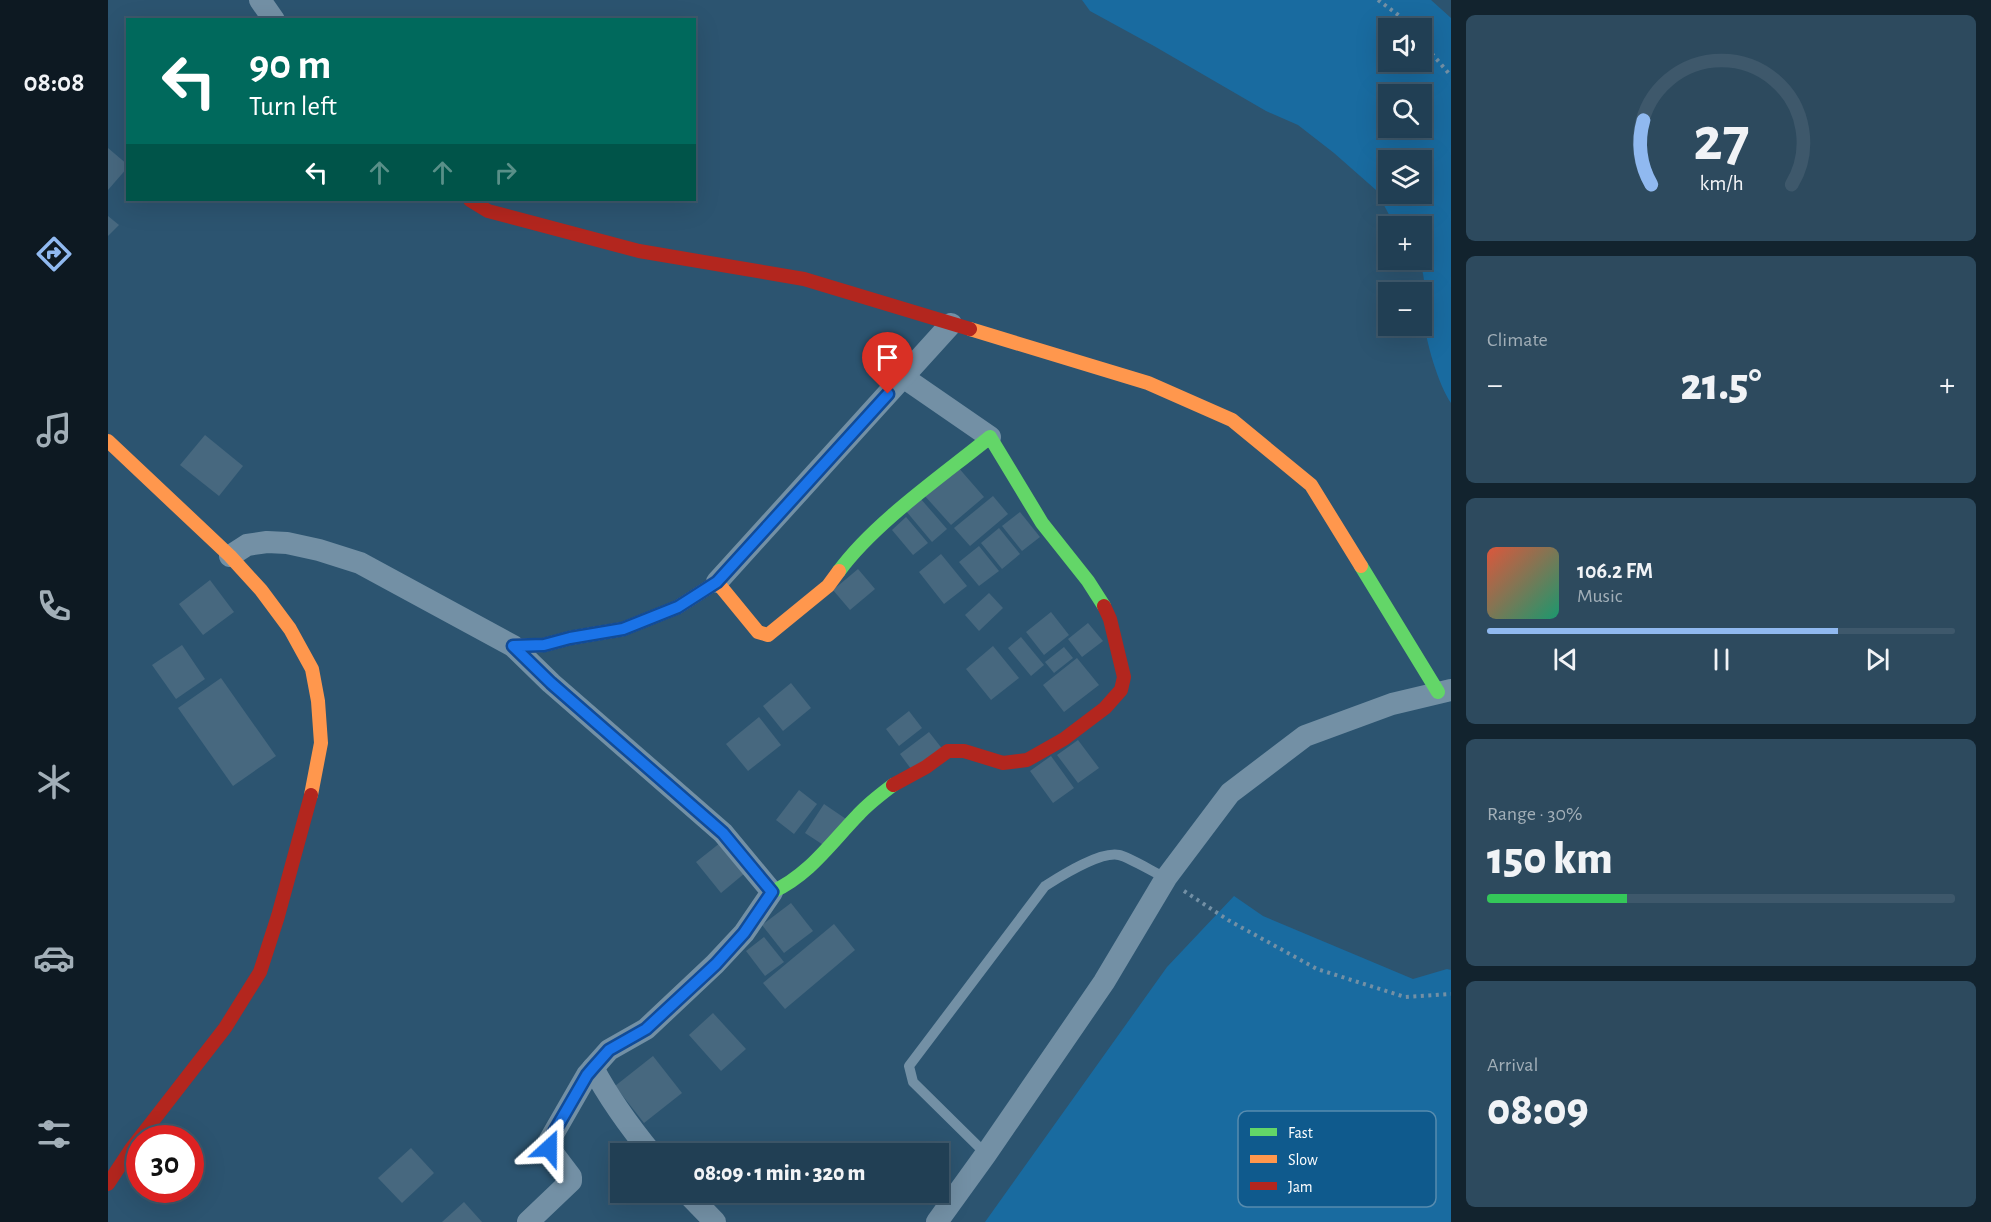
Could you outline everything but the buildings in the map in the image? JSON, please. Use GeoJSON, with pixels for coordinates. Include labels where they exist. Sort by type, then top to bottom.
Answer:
{"type":"FeatureCollection","features":[{"type":"Feature","properties":{"kind":"street"},"geometry":{"type":"LineString","coordinates":[[260,0],[273,18]]}},
{"type":"Feature","properties":{"kind":"street"},"geometry":{"type":"LineString","coordinates":[[472,201],[488,211],[639,251],[804,279],[1148,383],[1232,420],[1311,484],[1445,691],[1392,704],[1305,736],[1230,793],[1166,878],[1104,982],[986,1155],[937,1222]]}},
{"type":"Feature","properties":{"kind":"street"},"geometry":{"type":"LineString","coordinates":[[513,646],[544,645],[623,629],[678,607],[717,582],[951,324]]}},
{"type":"Feature","properties":{"kind":"street"},"geometry":{"type":"LineString","coordinates":[[528,1222],[571,1181],[571,1177],[549,1148],[548,1143],[587,1075],[609,1050],[646,1029],[716,964],[744,933],[772,892],[786,887],[800,877],[834,844],[860,813],[892,788],[929,766],[948,751],[962,750],[1002,764],[1026,760],[1065,738],[1107,708],[1121,689],[1123,664],[1113,641],[1111,622],[1104,607],[1084,574],[1071,562],[1041,522],[990,437],[903,377]]}},
{"type":"Feature","properties":{"kind":"street"},"geometry":{"type":"LineString","coordinates":[[717,582],[758,632],[768,635],[828,586],[851,555],[898,512],[990,437]]}},
{"type":"Feature","properties":{"kind":"street"},"geometry":{"type":"LineString","coordinates":[[108,441],[230,556],[261,590],[290,629],[312,669],[318,701],[321,743],[316,777],[278,916],[260,972],[225,1028],[131,1149],[108,1184]]}},
{"type":"Feature","properties":{"kind":"street"},"geometry":{"type":"LineString","coordinates":[[230,556],[247,544],[287,543],[360,563],[513,646],[551,683],[723,833],[772,892]]}},
{"type":"Feature","properties":{"kind":"street"},"geometry":{"type":"LineString","coordinates":[[593,1068],[626,1123],[643,1143]]}},
{"type":"Feature","properties":{"kind":"street"},"geometry":{"type":"LineString","coordinates":[[697,1203],[715,1222]]}},
{"type":"Feature","properties":{"kind":"lane"},"geometry":{"type":"LineString","coordinates":[[986,1155],[913,1082],[909,1066],[1045,886],[1089,862],[1118,855],[1166,878]]}},
{"type":"Feature","properties":{"kind":"path"},"geometry":{"type":"LineString","coordinates":[[1378,0],[1402,18]]}},
{"type":"Feature","properties":{"kind":"path"},"geometry":{"type":"LineString","coordinates":[[1432,54],[1451,76]]}},
{"type":"Feature","properties":{"kind":"path"},"geometry":{"type":"LineString","coordinates":[[1166,878],[1228,920],[1317,969],[1405,997],[1451,994]]}},
{"type":"Feature","properties":{"kind":"shaded area"},"geometry":{"type":"Polygon","coordinates":[[[1082,0],[1431,0],[1451,18],[1451,403],[1437,374],[1427,336],[1432,336],[1432,282],[1424,282],[1422,270],[1432,270],[1432,216],[1390,216],[1383,204],[1432,204],[1432,150],[1378,150],[1378,194],[1334,153],[1298,125],[1266,111],[1090,11],[1082,0]]]}},
{"type":"Feature","properties":{"kind":"shaded area"},"geometry":{"type":"Polygon","coordinates":[[[1234,896],[1263,916],[1413,979],[1447,969],[1451,970],[1451,1222],[985,1222],[1167,967],[1234,896]]]}},
{"type":"Feature","properties":{"kind":"traffic: fast"},"geometry":{"type":"LineString","coordinates":[[839,571],[890,517],[990,437],[1042,523],[1088,581],[1104,606]]}},
{"type":"Feature","properties":{"kind":"traffic: fast"},"geometry":{"type":"LineString","coordinates":[[1361,566],[1438,692]]}},
{"type":"Feature","properties":{"kind":"traffic: fast"},"geometry":{"type":"LineString","coordinates":[[772,892],[808,868],[862,811],[893,785]]}},
{"type":"Feature","properties":{"kind":"traffic: slow"},"geometry":{"type":"LineString","coordinates":[[970,329],[1148,383],[1232,420],[1311,485],[1361,566]]}},
{"type":"Feature","properties":{"kind":"traffic: slow"},"geometry":{"type":"LineString","coordinates":[[108,441],[230,556],[261,590],[290,629],[312,669],[318,701],[321,743],[311,795]]}},
{"type":"Feature","properties":{"kind":"traffic: slow"},"geometry":{"type":"LineString","coordinates":[[513,646],[544,645],[623,629],[678,607],[717,582],[758,632],[768,635],[828,586],[839,571]]}},
{"type":"Feature","properties":{"kind":"traffic: jam"},"geometry":{"type":"LineString","coordinates":[[472,201],[488,211],[639,251],[804,279],[970,329]]}},
{"type":"Feature","properties":{"kind":"traffic: jam"},"geometry":{"type":"LineString","coordinates":[[893,785],[926,767],[948,751],[964,751],[1003,763],[1027,760],[1064,739],[1105,708],[1121,690],[1124,677],[1110,619],[1104,606]]}},
{"type":"Feature","properties":{"kind":"traffic: jam"},"geometry":{"type":"LineString","coordinates":[[108,1184],[131,1149],[225,1028],[260,972],[311,795]]}},
{"type":"Feature","properties":{"kind":"route"},"geometry":{"type":"LineString","coordinates":[[549,1148],[550,1139],[587,1075],[609,1050],[646,1029],[716,964],[744,933],[772,892],[723,833],[551,683],[513,646],[544,645],[623,629],[678,607],[717,582],[888,394]]}}]}
